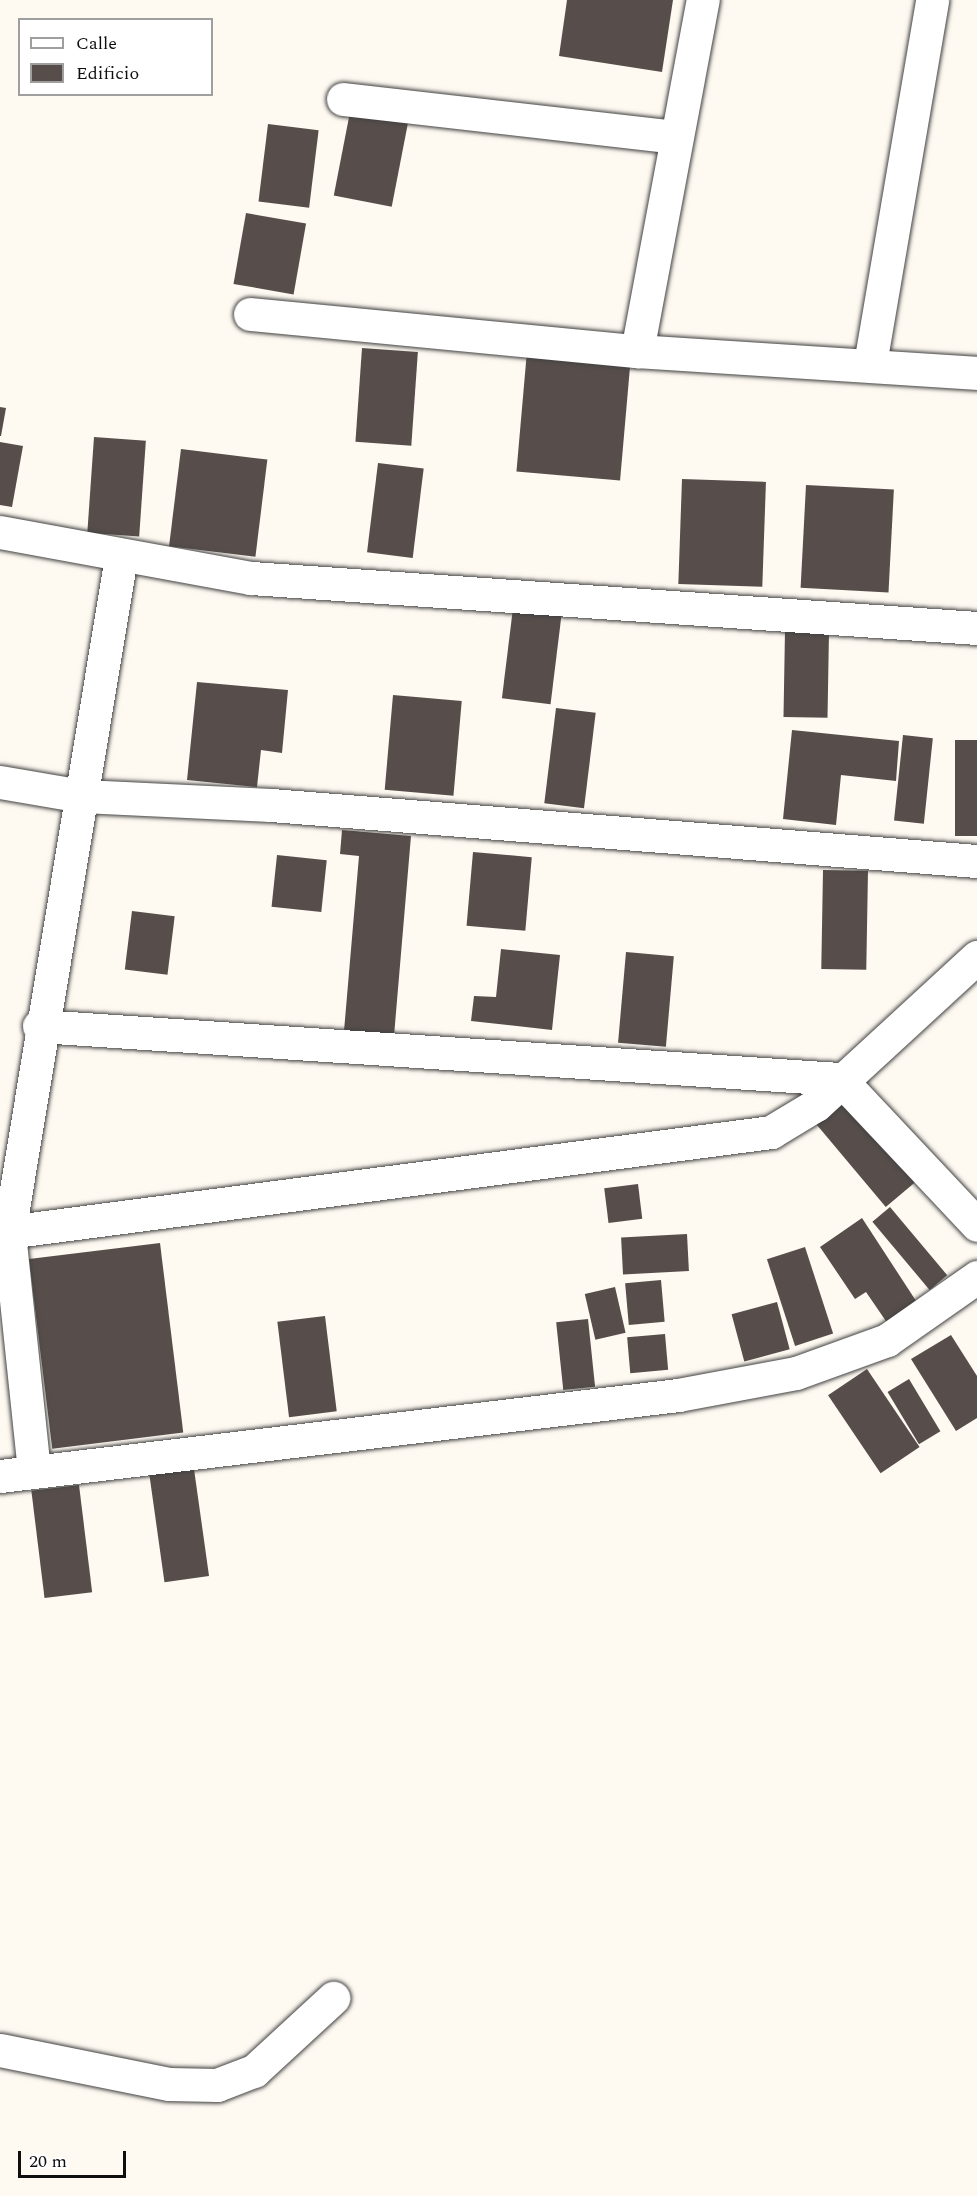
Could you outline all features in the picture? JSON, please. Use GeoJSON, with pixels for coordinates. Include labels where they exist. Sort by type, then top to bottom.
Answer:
{"type":"FeatureCollection","features":[{"type":"Feature","properties":{"kind":"street"},"geometry":{"type":"LineString","coordinates":[[638,351],[674,137],[703,0]]}},
{"type":"Feature","properties":{"kind":"street"},"geometry":{"type":"LineString","coordinates":[[870,364],[932,0]]}},
{"type":"Feature","properties":{"kind":"street"},"geometry":{"type":"LineString","coordinates":[[343,99],[674,137]]}},
{"type":"Feature","properties":{"kind":"street"},"geometry":{"type":"LineString","coordinates":[[250,314],[638,351],[870,364],[977,373]]}},
{"type":"Feature","properties":{"kind":"street"},"geometry":{"type":"LineString","coordinates":[[0,532],[121,557],[251,578],[977,628]]}},
{"type":"Feature","properties":{"kind":"street"},"geometry":{"type":"LineString","coordinates":[[34,1471],[4,1233],[39,1026],[82,796],[121,557]]}},
{"type":"Feature","properties":{"kind":"street"},"geometry":{"type":"LineString","coordinates":[[0,782],[82,796],[271,805],[977,861]]}},
{"type":"Feature","properties":{"kind":"street"},"geometry":{"type":"LineString","coordinates":[[4,1233],[771,1132],[816,1106],[840,1079],[977,957]]}},
{"type":"Feature","properties":{"kind":"street"},"geometry":{"type":"LineString","coordinates":[[39,1026],[840,1079],[977,1225]]}},
{"type":"Feature","properties":{"kind":"street"},"geometry":{"type":"LineString","coordinates":[[0,1476],[678,1395],[796,1373],[886,1340],[977,1277]]}},
{"type":"Feature","properties":{"kind":"street"},"geometry":{"type":"LineString","coordinates":[[0,2050],[169,2084],[217,2085],[254,2071],[333,1998]]}},
{"type":"Feature","properties":{"kind":"building"},"geometry":{"type":"Polygon","coordinates":[[[567,0],[673,0],[662,72],[559,56],[567,0]]]}},
{"type":"Feature","properties":{"kind":"building"},"geometry":{"type":"Polygon","coordinates":[[[350,112],[408,123],[392,207],[334,195],[350,112]]]}},
{"type":"Feature","properties":{"kind":"building"},"geometry":{"type":"Polygon","coordinates":[[[268,124],[319,130],[309,208],[258,201],[268,124]]]}},
{"type":"Feature","properties":{"kind":"building"},"geometry":{"type":"Polygon","coordinates":[[[246,213],[306,224],[294,294],[233,284],[246,213]]]}},
{"type":"Feature","properties":{"kind":"building"},"geometry":{"type":"Polygon","coordinates":[[[362,348],[418,352],[411,446],[355,442],[362,348]]]}},
{"type":"Feature","properties":{"kind":"building"},"geometry":{"type":"Polygon","coordinates":[[[527,351],[631,360],[620,481],[516,472],[527,351]]]}},
{"type":"Feature","properties":{"kind":"building"},"geometry":{"type":"Polygon","coordinates":[[[0,407],[6,408],[1,436],[0,436],[0,407]]]}},
{"type":"Feature","properties":{"kind":"building"},"geometry":{"type":"Polygon","coordinates":[[[94,437],[146,441],[139,536],[87,533],[94,437]]]}},
{"type":"Feature","properties":{"kind":"building"},"geometry":{"type":"Polygon","coordinates":[[[0,442],[23,446],[12,507],[0,505],[0,442]]]}},
{"type":"Feature","properties":{"kind":"building"},"geometry":{"type":"Polygon","coordinates":[[[181,449],[267,460],[255,557],[169,546],[181,449]]]}},
{"type":"Feature","properties":{"kind":"building"},"geometry":{"type":"Polygon","coordinates":[[[378,463],[424,469],[413,558],[367,552],[378,463]]]}},
{"type":"Feature","properties":{"kind":"building"},"geometry":{"type":"Polygon","coordinates":[[[682,479],[766,482],[762,587],[678,584],[682,479]]]}},
{"type":"Feature","properties":{"kind":"building"},"geometry":{"type":"Polygon","coordinates":[[[806,485],[894,490],[888,592],[801,588],[806,485]]]}},
{"type":"Feature","properties":{"kind":"building"},"geometry":{"type":"Polygon","coordinates":[[[513,608],[562,614],[551,704],[502,698],[513,608]]]}},
{"type":"Feature","properties":{"kind":"building"},"geometry":{"type":"Polygon","coordinates":[[[785,631],[829,632],[827,718],[783,717],[785,631]]]}},
{"type":"Feature","properties":{"kind":"building"},"geometry":{"type":"Polygon","coordinates":[[[197,682],[288,690],[282,753],[261,750],[257,787],[187,780],[197,682]]]}},
{"type":"Feature","properties":{"kind":"building"},"geometry":{"type":"Polygon","coordinates":[[[393,695],[462,701],[453,796],[385,790],[393,695]]]}},
{"type":"Feature","properties":{"kind":"building"},"geometry":{"type":"Polygon","coordinates":[[[556,708],[596,713],[584,808],[544,803],[556,708]]]}},
{"type":"Feature","properties":{"kind":"building"},"geometry":{"type":"Polygon","coordinates":[[[792,730],[899,741],[896,781],[841,775],[836,825],[783,819],[792,730]]]}},
{"type":"Feature","properties":{"kind":"building"},"geometry":{"type":"Polygon","coordinates":[[[903,735],[933,738],[924,824],[894,821],[903,735]]]}},
{"type":"Feature","properties":{"kind":"building"},"geometry":{"type":"Polygon","coordinates":[[[955,740],[977,740],[977,836],[955,836],[955,740]]]}},
{"type":"Feature","properties":{"kind":"building"},"geometry":{"type":"Polygon","coordinates":[[[342,830],[411,836],[394,1036],[344,1031],[359,856],[340,854],[342,830]]]}},
{"type":"Feature","properties":{"kind":"building"},"geometry":{"type":"Polygon","coordinates":[[[473,852],[532,857],[525,931],[467,926],[473,852]]]}},
{"type":"Feature","properties":{"kind":"building"},"geometry":{"type":"Polygon","coordinates":[[[277,855],[327,860],[321,912],[272,907],[277,855]]]}},
{"type":"Feature","properties":{"kind":"building"},"geometry":{"type":"Polygon","coordinates":[[[823,870],[868,871],[866,970],[821,969],[823,870]]]}},
{"type":"Feature","properties":{"kind":"building"},"geometry":{"type":"Polygon","coordinates":[[[132,911],[175,916],[167,975],[125,970],[132,911]]]}},
{"type":"Feature","properties":{"kind":"building"},"geometry":{"type":"Polygon","coordinates":[[[501,949],[560,955],[552,1030],[471,1021],[474,996],[496,997],[501,949]]]}},
{"type":"Feature","properties":{"kind":"building"},"geometry":{"type":"Polygon","coordinates":[[[626,952],[674,956],[666,1047],[618,1043],[626,952]]]}},
{"type":"Feature","properties":{"kind":"building"},"geometry":{"type":"Polygon","coordinates":[[[848,1095],[919,1179],[886,1207],[815,1123],[848,1095]]]}},
{"type":"Feature","properties":{"kind":"building"},"geometry":{"type":"Polygon","coordinates":[[[638,1184],[642,1219],[609,1223],[604,1188],[638,1184]]]}},
{"type":"Feature","properties":{"kind":"building"},"geometry":{"type":"Polygon","coordinates":[[[890,1207],[947,1275],[930,1290],[872,1222],[890,1207]]]}},
{"type":"Feature","properties":{"kind":"building"},"geometry":{"type":"Polygon","coordinates":[[[862,1218],[920,1307],[890,1327],[866,1292],[855,1299],[820,1247],[862,1218]]]}},
{"type":"Feature","properties":{"kind":"building"},"geometry":{"type":"Polygon","coordinates":[[[687,1234],[689,1271],[623,1274],[621,1237],[687,1234]]]}},
{"type":"Feature","properties":{"kind":"building"},"geometry":{"type":"Polygon","coordinates":[[[160,1243],[183,1433],[52,1449],[29,1259],[160,1243]]]}},
{"type":"Feature","properties":{"kind":"building"},"geometry":{"type":"Polygon","coordinates":[[[805,1247],[833,1334],[795,1346],[767,1259],[805,1247]]]}},
{"type":"Feature","properties":{"kind":"building"},"geometry":{"type":"Polygon","coordinates":[[[661,1280],[665,1322],[629,1325],[625,1283],[661,1280]]]}},
{"type":"Feature","properties":{"kind":"building"},"geometry":{"type":"Polygon","coordinates":[[[615,1287],[626,1333],[595,1340],[585,1294],[615,1287]]]}},
{"type":"Feature","properties":{"kind":"building"},"geometry":{"type":"Polygon","coordinates":[[[777,1302],[790,1349],[744,1361],[732,1314],[777,1302]]]}},
{"type":"Feature","properties":{"kind":"building"},"geometry":{"type":"Polygon","coordinates":[[[325,1316],[337,1411],[289,1417],[277,1322],[325,1316]]]}},
{"type":"Feature","properties":{"kind":"building"},"geometry":{"type":"Polygon","coordinates":[[[588,1319],[595,1387],[563,1390],[556,1322],[588,1319]]]}},
{"type":"Feature","properties":{"kind":"building"},"geometry":{"type":"Polygon","coordinates":[[[665,1334],[668,1370],[630,1373],[627,1337],[665,1334]]]}},
{"type":"Feature","properties":{"kind":"building"},"geometry":{"type":"Polygon","coordinates":[[[951,1335],[977,1376],[977,1418],[956,1431],[911,1359],[951,1335]]]}},
{"type":"Feature","properties":{"kind":"building"},"geometry":{"type":"Polygon","coordinates":[[[867,1369],[920,1447],[881,1473],[828,1395],[867,1369]]]}},
{"type":"Feature","properties":{"kind":"building"},"geometry":{"type":"Polygon","coordinates":[[[909,1379],[940,1431],[919,1444],[888,1392],[909,1379]]]}},
{"type":"Feature","properties":{"kind":"building"},"geometry":{"type":"Polygon","coordinates":[[[194,1469],[209,1576],[164,1582],[149,1475],[194,1469]]]}},
{"type":"Feature","properties":{"kind":"building"},"geometry":{"type":"Polygon","coordinates":[[[79,1485],[92,1592],[45,1598],[31,1491],[79,1485]]]}}]}
